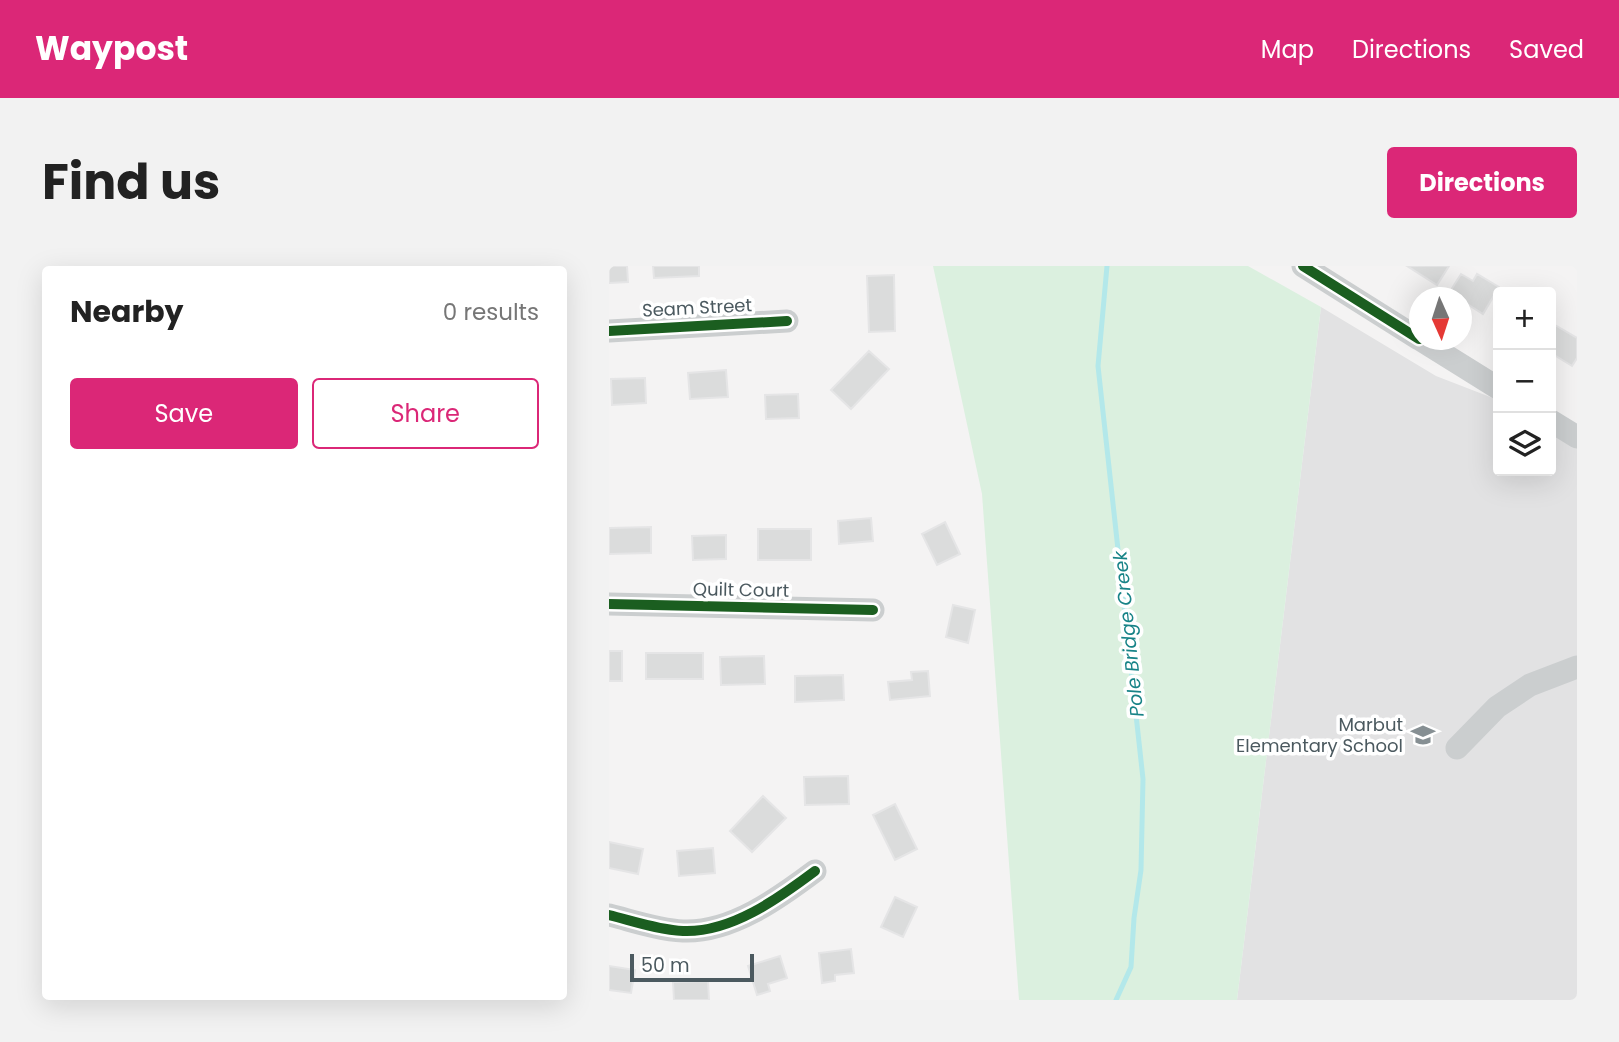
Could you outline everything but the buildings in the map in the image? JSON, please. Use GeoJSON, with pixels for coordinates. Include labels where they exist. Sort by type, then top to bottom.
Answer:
{"type":"FeatureCollection","features":[{"type":"Feature","properties":{"kind":"street"},"geometry":{"type":"LineString","coordinates":[[1303,266],[1409,332]]}},
{"type":"Feature","properties":{"kind":"street","name":"Seam Street"},"geometry":{"type":"LineString","coordinates":[[609,331],[787,321]]}},
{"type":"Feature","properties":{"kind":"street"},"geometry":{"type":"LineString","coordinates":[[1438,350],[1493,385]]}},
{"type":"Feature","properties":{"kind":"street"},"geometry":{"type":"LineString","coordinates":[[1556,424],[1577,437]]}},
{"type":"Feature","properties":{"kind":"street","name":"Quilt Court"},"geometry":{"type":"LineString","coordinates":[[609,604],[873,610]]}},
{"type":"Feature","properties":{"kind":"street"},"geometry":{"type":"LineString","coordinates":[[1457,748],[1497,707],[1530,685],[1577,667]]}},
{"type":"Feature","properties":{"kind":"street"},"geometry":{"type":"LineString","coordinates":[[609,915],[684,931],[729,923],[785,893],[815,871]]}},
{"type":"Feature","properties":{"kind":"shaded area","name":"Marbut Elementary School"},"geometry":{"type":"Polygon","coordinates":[[[1321,307],[1436,376],[1493,398],[1493,476],[1556,476],[1556,422],[1577,433],[1577,1000],[1237,1000],[1321,307]]]}},
{"type":"Feature","properties":{"kind":"green space"},"geometry":{"type":"Polygon","coordinates":[[[933,266],[1248,266],[1321,307],[1237,1000],[1019,1000],[982,494],[933,266]]]}},
{"type":"Feature","properties":{"kind":"waterway","name":"Pole Bridge Creek"},"geometry":{"type":"LineString","coordinates":[[1107,266],[1098,366],[1143,779],[1141,870],[1131,967],[1116,1000]]}},
{"type":"Feature","properties":{"kind":"cycle path"},"geometry":{"type":"LineString","coordinates":[[1303,266],[1409,333]]}},
{"type":"Feature","properties":{"kind":"cycle path"},"geometry":{"type":"LineString","coordinates":[[609,331],[787,321]]}},
{"type":"Feature","properties":{"kind":"cycle path"},"geometry":{"type":"LineString","coordinates":[[609,604],[873,610]]}},
{"type":"Feature","properties":{"kind":"cycle path"},"geometry":{"type":"LineString","coordinates":[[609,915],[665,929],[701,930],[719,926],[753,912],[815,871]]}},
{"type":"Feature","properties":{"kind":"place","name":"Marbut Elementary School"},"geometry":{"type":"Point","coordinates":[1423,735]}}]}
